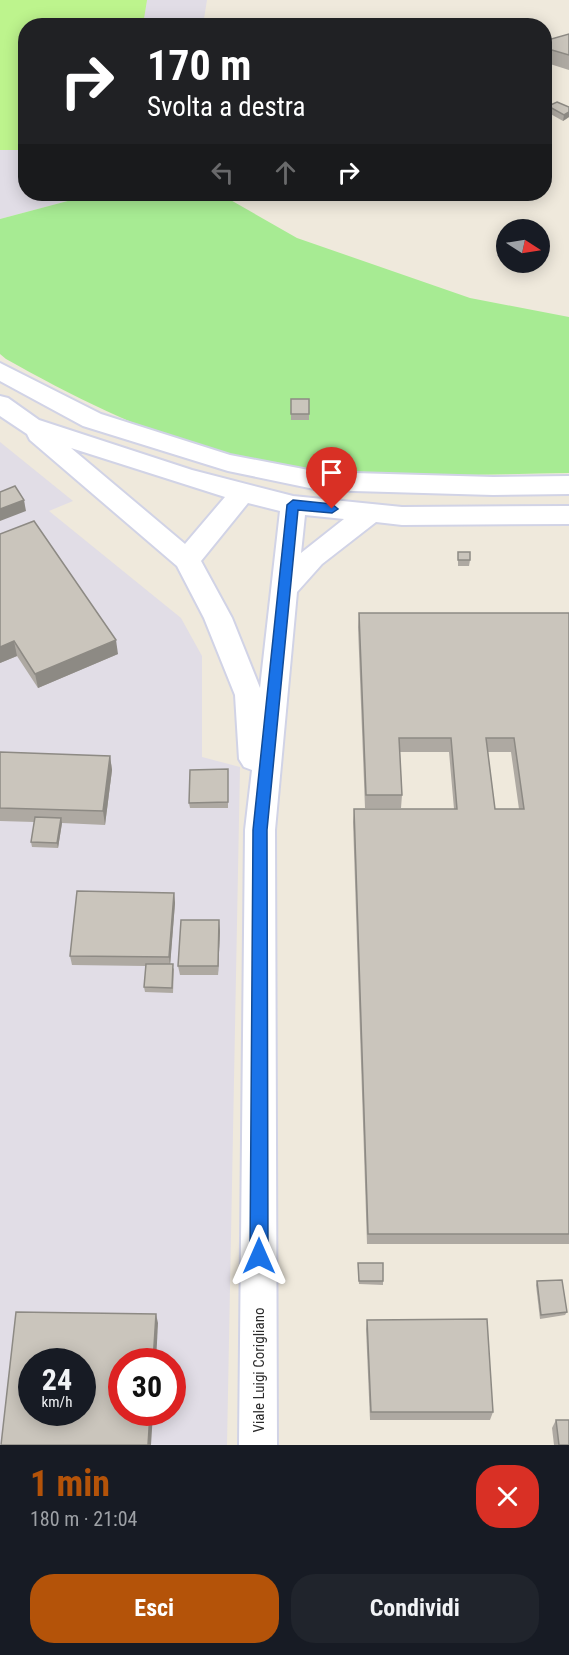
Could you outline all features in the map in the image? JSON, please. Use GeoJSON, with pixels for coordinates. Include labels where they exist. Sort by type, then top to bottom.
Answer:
{"type":"FeatureCollection","features":[{"type":"Feature","properties":{"kind":"street"},"geometry":{"type":"LineString","coordinates":[[0,371],[92,420],[228,463],[319,481],[481,486],[569,485]]}},
{"type":"Feature","properties":{"kind":"street"},"geometry":{"type":"LineString","coordinates":[[0,404],[30,426],[187,560],[218,618],[249,695],[260,830]]}},
{"type":"Feature","properties":{"kind":"street"},"geometry":{"type":"LineString","coordinates":[[30,426],[242,493],[293,505],[402,516],[569,515]]}},
{"type":"Feature","properties":{"kind":"street"},"geometry":{"type":"LineString","coordinates":[[187,560],[242,493]]}},
{"type":"Feature","properties":{"kind":"street","name":"Viale Luigi Corigliano"},"geometry":{"type":"LineString","coordinates":[[258,1445],[260,830],[293,505]]}},
{"type":"Feature","properties":{"kind":"street"},"geometry":{"type":"LineString","coordinates":[[283,592],[311,557],[371,513]]}},
{"type":"Feature","properties":{"kind":"shaded area"},"geometry":{"type":"Polygon","coordinates":[[[0,0],[207,0],[204,18],[18,18],[18,201],[68,201],[0,219],[0,0]]]}},
{"type":"Feature","properties":{"kind":"shaded area"},"geometry":{"type":"Polygon","coordinates":[[[0,442],[73,501],[49,511],[181,618],[202,656],[202,757],[240,767],[227,1445],[0,1445],[0,442]]]}},
{"type":"Feature","properties":{"kind":"green space"},"geometry":{"type":"Polygon","coordinates":[[[0,0],[147,0],[144,18],[18,18],[18,150],[0,150],[0,0]]]}},
{"type":"Feature","properties":{"kind":"green space"},"geometry":{"type":"Polygon","coordinates":[[[68,201],[232,201],[297,238],[470,298],[569,317],[569,473],[389,474],[300,467],[256,461],[213,451],[133,423],[80,398],[0,354],[0,219],[68,201]]]}},
{"type":"Feature","properties":{"kind":"building"},"geometry":{"type":"Polygon","coordinates":[[[569,34],[569,55],[552,50],[552,39],[569,34]]]}},
{"type":"Feature","properties":{"kind":"building"},"geometry":{"type":"Polygon","coordinates":[[[557,102],[569,107],[569,112],[564,115],[552,108],[552,104],[557,102]]]}},
{"type":"Feature","properties":{"kind":"building"},"geometry":{"type":"Polygon","coordinates":[[[291,399],[309,399],[309,414],[291,414],[291,399]]]}},
{"type":"Feature","properties":{"kind":"building"},"geometry":{"type":"Polygon","coordinates":[[[15,486],[24,500],[0,509],[0,492],[15,486]]]}},
{"type":"Feature","properties":{"kind":"building"},"geometry":{"type":"Polygon","coordinates":[[[34,521],[116,640],[35,674],[14,641],[0,647],[0,534],[34,521]]]}},
{"type":"Feature","properties":{"kind":"building"},"geometry":{"type":"Polygon","coordinates":[[[458,552],[470,552],[470,560],[458,560],[458,552]]]}},
{"type":"Feature","properties":{"kind":"building"},"geometry":{"type":"Polygon","coordinates":[[[359,613],[569,613],[569,1234],[368,1234],[354,809],[457,809],[451,738],[399,738],[402,795],[366,795],[359,613]],[[486,738],[495,809],[524,809],[514,738],[486,738]]]}},
{"type":"Feature","properties":{"kind":"building"},"geometry":{"type":"Polygon","coordinates":[[[0,752],[110,756],[103,811],[0,808],[0,752]]]}},
{"type":"Feature","properties":{"kind":"building"},"geometry":{"type":"Polygon","coordinates":[[[228,769],[228,802],[189,803],[190,770],[228,769]]]}},
{"type":"Feature","properties":{"kind":"building"},"geometry":{"type":"Polygon","coordinates":[[[35,817],[61,818],[57,843],[31,842],[35,817]]]}},
{"type":"Feature","properties":{"kind":"building"},"geometry":{"type":"Polygon","coordinates":[[[77,891],[174,893],[169,957],[70,956],[77,891]]]}},
{"type":"Feature","properties":{"kind":"building"},"geometry":{"type":"Polygon","coordinates":[[[181,920],[219,920],[218,966],[178,966],[181,920]]]}},
{"type":"Feature","properties":{"kind":"building"},"geometry":{"type":"Polygon","coordinates":[[[146,964],[173,964],[172,988],[144,987],[146,964]]]}},
{"type":"Feature","properties":{"kind":"building"},"geometry":{"type":"Polygon","coordinates":[[[358,1263],[383,1263],[383,1281],[359,1281],[358,1263]]]}},
{"type":"Feature","properties":{"kind":"building"},"geometry":{"type":"Polygon","coordinates":[[[562,1280],[567,1312],[541,1315],[537,1281],[562,1280]]]}},
{"type":"Feature","properties":{"kind":"building"},"geometry":{"type":"Polygon","coordinates":[[[16,1312],[156,1314],[154,1348],[108,1348],[108,1426],[149,1426],[148,1445],[1,1445],[16,1312]]]}},
{"type":"Feature","properties":{"kind":"building"},"geometry":{"type":"Polygon","coordinates":[[[487,1319],[493,1412],[371,1412],[367,1320],[487,1319]]]}},
{"type":"Feature","properties":{"kind":"building"},"geometry":{"type":"Polygon","coordinates":[[[556,1420],[569,1420],[569,1445],[559,1445],[556,1420]]]}},
{"type":"Feature","properties":{"kind":"route"},"geometry":{"type":"LineString","coordinates":[[259,1256],[260,830],[264,782],[293,505],[332,509]]}}]}
